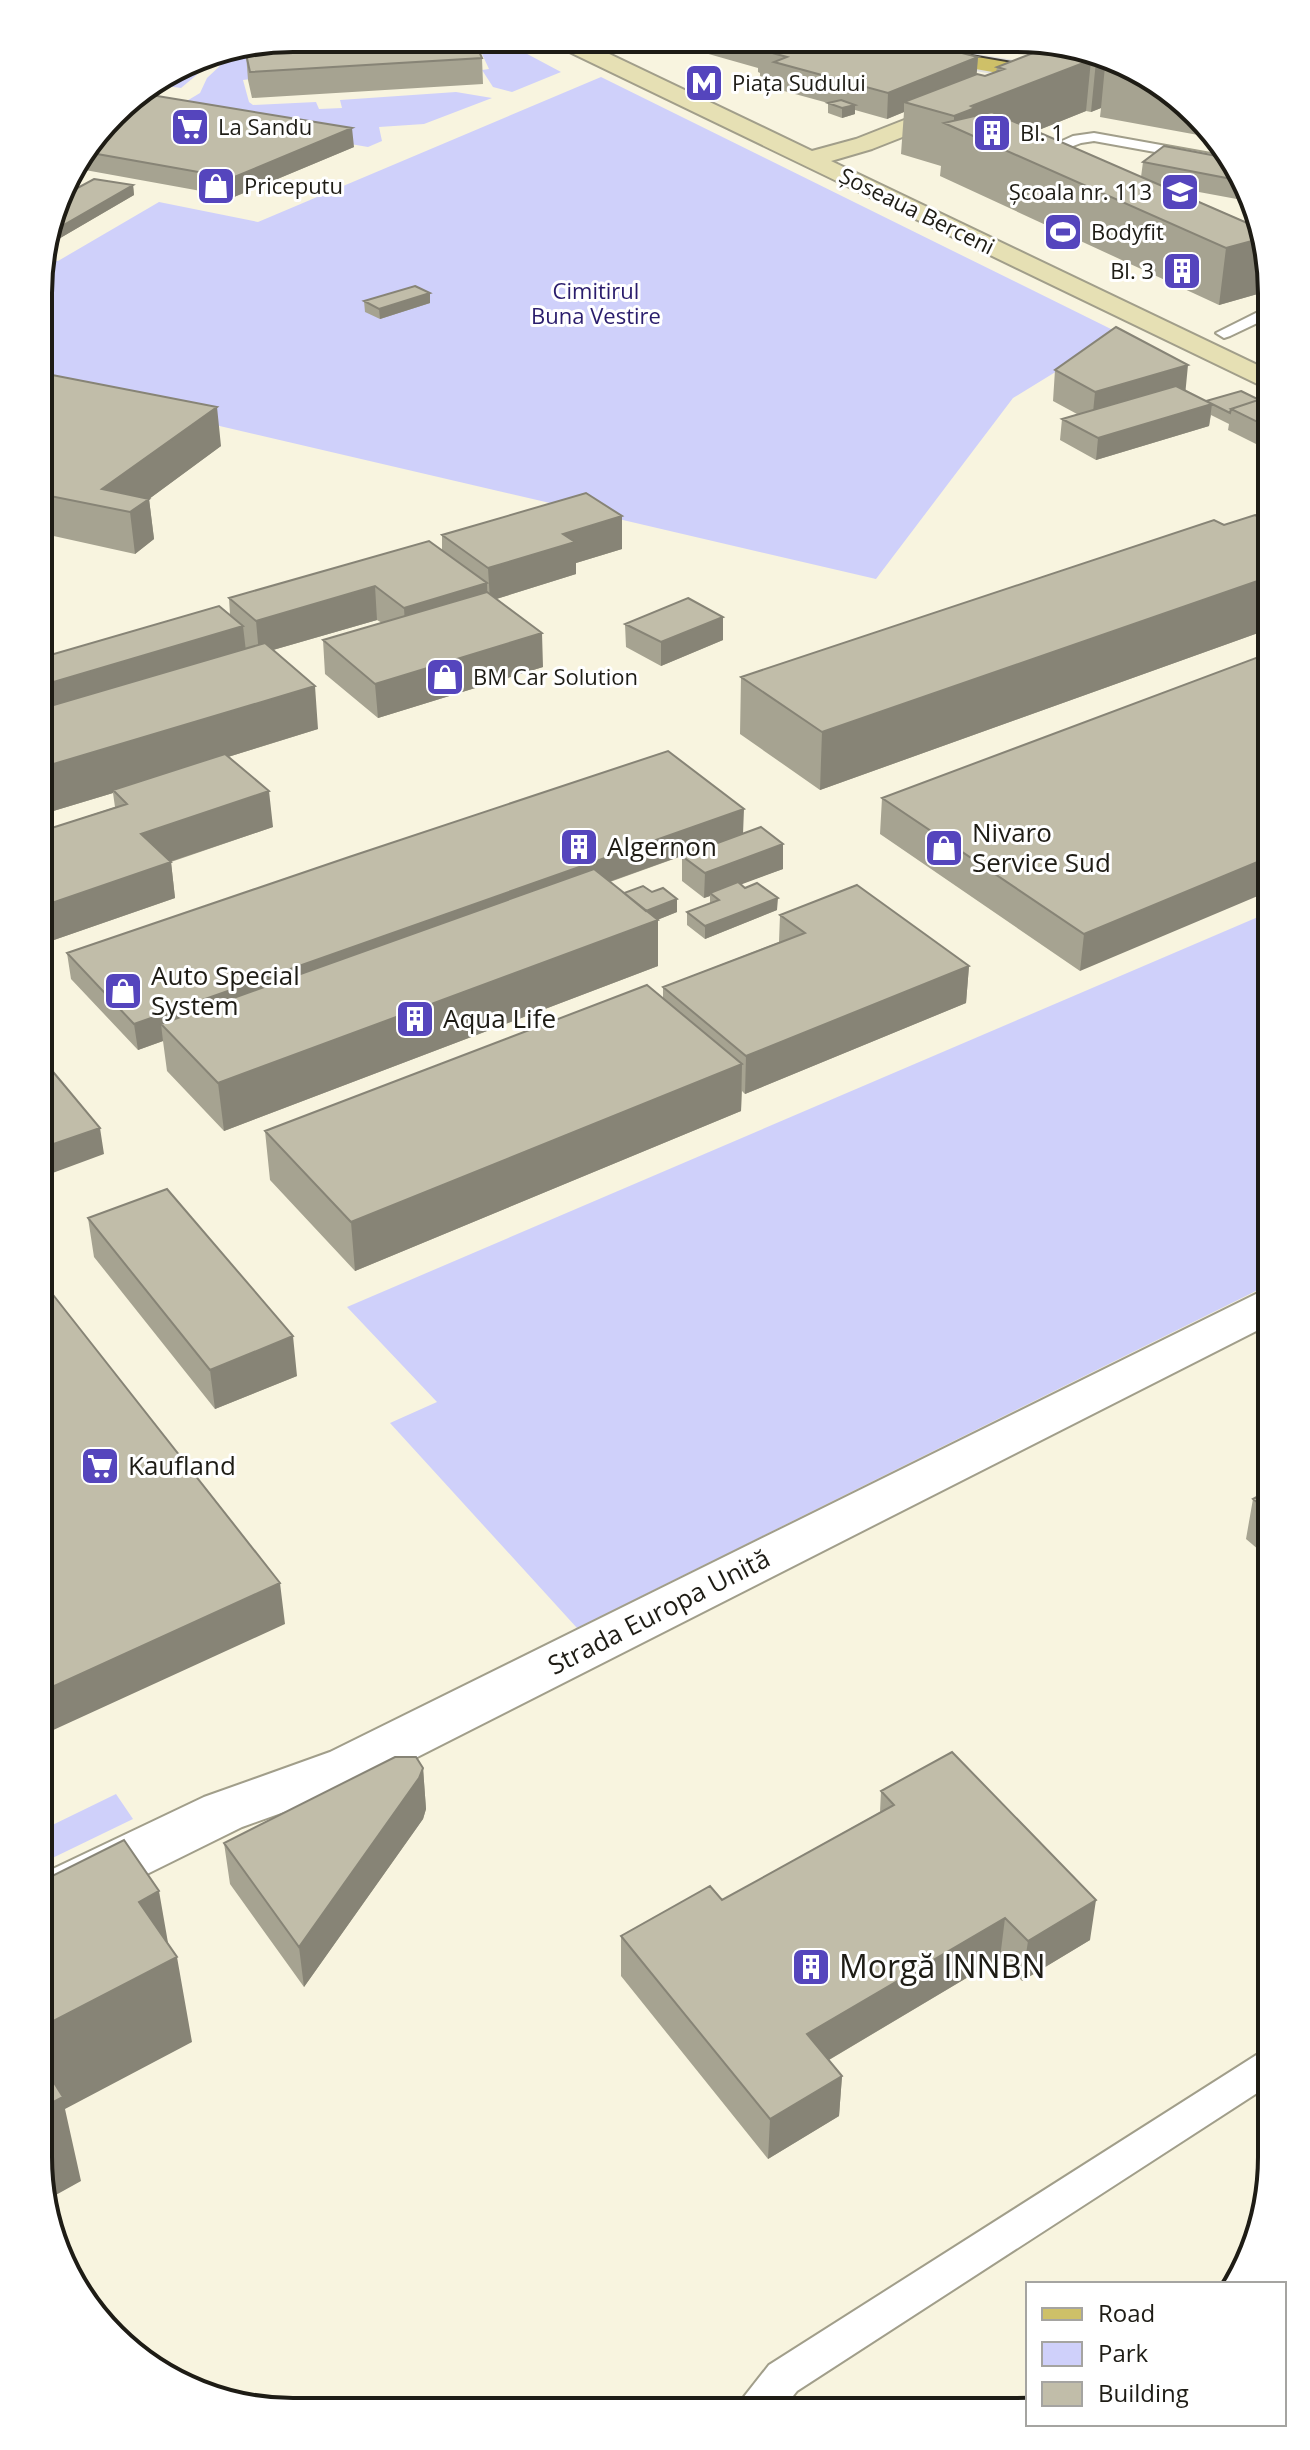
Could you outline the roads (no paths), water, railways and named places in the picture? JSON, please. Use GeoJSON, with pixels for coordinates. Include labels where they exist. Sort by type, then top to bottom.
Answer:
{"type":"FeatureCollection","features":[{"type":"Feature","properties":{"kind":"main road","name":"Șoseaua Berceni"},"geometry":{"type":"LineString","coordinates":[[588,52],[1258,376]]}},
{"type":"Feature","properties":{"kind":"main road"},"geometry":{"type":"LineString","coordinates":[[930,52],[1061,70]]}},
{"type":"Feature","properties":{"kind":"main road"},"geometry":{"type":"LineString","coordinates":[[988,52],[1061,70]]}},
{"type":"Feature","properties":{"kind":"main road"},"geometry":{"type":"LineString","coordinates":[[1003,88],[1061,70]]}},
{"type":"Feature","properties":{"kind":"main road"},"geometry":{"type":"LineString","coordinates":[[810,159],[842,151],[974,100]]}},
{"type":"Feature","properties":{"kind":"main road","name":"Șoseaua Berceni"},"geometry":{"type":"LineString","coordinates":[[842,151],[1258,349]]}},
{"type":"Feature","properties":{"kind":"street","name":"Strada Europa Unită"},"geometry":{"type":"LineString","coordinates":[[52,1895],[223,1812],[349,1767],[1257,1311]]}},
{"type":"Feature","properties":{"kind":"lane"},"geometry":{"type":"LineString","coordinates":[[1041,172],[1025,165],[1024,161],[1088,137],[1217,160]]}},
{"type":"Feature","properties":{"kind":"lane"},"geometry":{"type":"LineString","coordinates":[[1224,333],[1258,317]]}},
{"type":"Feature","properties":{"kind":"lane"},"geometry":{"type":"LineString","coordinates":[[767,2398],[783,2378],[1257,2074]]}},
{"type":"Feature","properties":{"kind":"tram line"},"geometry":{"type":"LineString","coordinates":[[954,52],[1030,65]]}},
{"type":"Feature","properties":{"kind":"place","name":"Piața Sudului"},"geometry":{"type":"Point","coordinates":[704,83]}},
{"type":"Feature","properties":{"kind":"place","name":"La Sandu"},"geometry":{"type":"Point","coordinates":[190,127]}},
{"type":"Feature","properties":{"kind":"place","name":"Bl. 1"},"geometry":{"type":"Point","coordinates":[992,133]}},
{"type":"Feature","properties":{"kind":"place","name":"Priceputu"},"geometry":{"type":"Point","coordinates":[216,186]}},
{"type":"Feature","properties":{"kind":"place","name":"Școala nr. 113"},"geometry":{"type":"Point","coordinates":[1180,192]}},
{"type":"Feature","properties":{"kind":"place","name":"Bodyfit"},"geometry":{"type":"Point","coordinates":[1063,232]}},
{"type":"Feature","properties":{"kind":"place","name":"Bl. 3"},"geometry":{"type":"Point","coordinates":[1182,271]}},
{"type":"Feature","properties":{"kind":"place","name":"BM Car Solution"},"geometry":{"type":"Point","coordinates":[445,677]}},
{"type":"Feature","properties":{"kind":"place","name":"Algernon"},"geometry":{"type":"Point","coordinates":[579,847]}},
{"type":"Feature","properties":{"kind":"place","name":"Nivaro Service Sud"},"geometry":{"type":"Point","coordinates":[944,848]}},
{"type":"Feature","properties":{"kind":"place","name":"Auto Special System"},"geometry":{"type":"Point","coordinates":[123,991]}},
{"type":"Feature","properties":{"kind":"place","name":"Aqua Life"},"geometry":{"type":"Point","coordinates":[415,1019]}},
{"type":"Feature","properties":{"kind":"place","name":"Kaufland"},"geometry":{"type":"Point","coordinates":[100,1466]}},
{"type":"Feature","properties":{"kind":"place","name":"Morgă INNBN"},"geometry":{"type":"Point","coordinates":[811,1967]}},
{"type":"Feature","properties":{"kind":"park label","name":"Cimitirul Buna Vestire"},"geometry":{"type":"Point","coordinates":[596,304]}}]}
